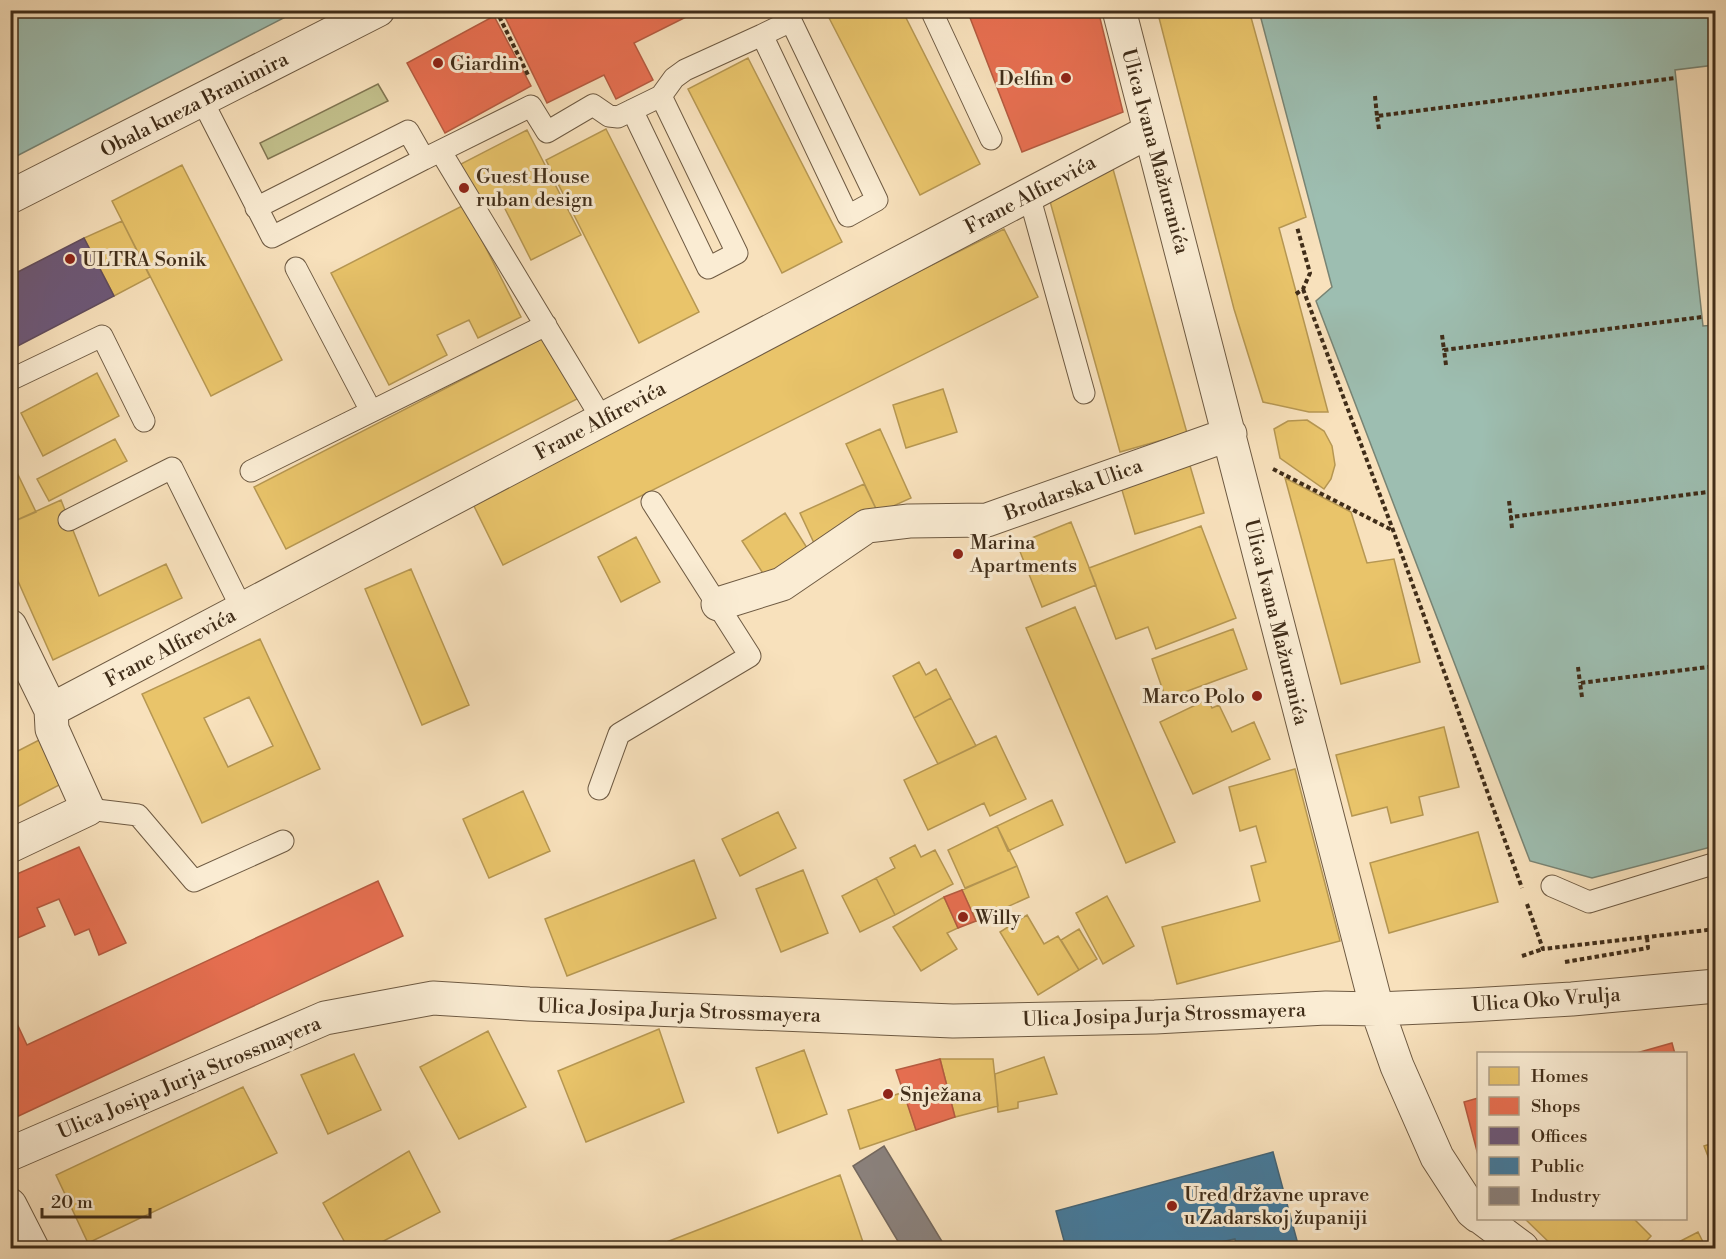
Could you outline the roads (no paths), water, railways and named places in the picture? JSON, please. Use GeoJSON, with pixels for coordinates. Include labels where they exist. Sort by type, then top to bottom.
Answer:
{"type":"FeatureCollection","features":[{"type":"Feature","properties":{"kind":"street","name":"Obala kneza Branimira"},"geometry":{"type":"LineString","coordinates":[[10,197],[378,10]]}},
{"type":"Feature","properties":{"kind":"street","name":"Ulica Ivana Mažuranića"},"geometry":{"type":"LineString","coordinates":[[1119,10],[1377,1009],[1397,1066],[1437,1157],[1472,1211],[1477,1215]]}},
{"type":"Feature","properties":{"kind":"street","name":"Frane Alfirevića"},"geometry":{"type":"LineString","coordinates":[[51,710],[1150,131]]}},
{"type":"Feature","properties":{"kind":"street","name":"Brodarska Ulica"},"geometry":{"type":"LineString","coordinates":[[718,604],[782,584],[867,526],[909,521],[987,520],[1231,441]]}},
{"type":"Feature","properties":{"kind":"street"},"geometry":{"type":"LineString","coordinates":[[10,626],[51,710],[52,729],[88,809],[10,846]]}},
{"type":"Feature","properties":{"kind":"street","name":"Ulica Oko Vrulja"},"geometry":{"type":"LineString","coordinates":[[1377,1009],[1572,999],[1716,986]]}},
{"type":"Feature","properties":{"kind":"street","name":"Ulica Josipa Jurja Strossmayera"},"geometry":{"type":"LineString","coordinates":[[10,1154],[325,1018],[433,998],[541,1005],[952,1021],[1155,1017],[1326,1008],[1377,1009]]}},
{"type":"Feature","properties":{"kind":"street"},"geometry":{"type":"LineString","coordinates":[[10,1205],[32,1248]]}},
{"type":"Feature","properties":{"kind":"street","name":"Ulica Ivana Mažuranića"},"geometry":{"type":"LineString","coordinates":[[1484,1220],[1522,1248]]}},
{"type":"Feature","properties":{"kind":"lane"},"geometry":{"type":"LineString","coordinates":[[931,10],[991,139]]}},
{"type":"Feature","properties":{"kind":"lane"},"geometry":{"type":"LineString","coordinates":[[201,101],[272,237],[531,106],[547,132],[593,105],[609,116],[618,117],[661,96],[674,78],[685,70],[762,35],[795,16],[877,200],[848,216],[762,35]]}},
{"type":"Feature","properties":{"kind":"lane"},"geometry":{"type":"LineString","coordinates":[[632,110],[708,268],[737,253],[661,96]]}},
{"type":"Feature","properties":{"kind":"lane"},"geometry":{"type":"LineString","coordinates":[[256,207],[408,131],[433,155],[546,325],[602,419]]}},
{"type":"Feature","properties":{"kind":"lane"},"geometry":{"type":"LineString","coordinates":[[1029,195],[1084,393]]}},
{"type":"Feature","properties":{"kind":"lane"},"geometry":{"type":"LineString","coordinates":[[296,268],[371,411]]}},
{"type":"Feature","properties":{"kind":"lane"},"geometry":{"type":"LineString","coordinates":[[251,471],[546,325]]}},
{"type":"Feature","properties":{"kind":"lane"},"geometry":{"type":"LineString","coordinates":[[10,380],[102,336],[144,421]]}},
{"type":"Feature","properties":{"kind":"lane"},"geometry":{"type":"LineString","coordinates":[[69,520],[172,468],[242,609]]}},
{"type":"Feature","properties":{"kind":"lane"},"geometry":{"type":"LineString","coordinates":[[599,789],[619,734],[750,656],[652,502]]}},
{"type":"Feature","properties":{"kind":"lane"},"geometry":{"type":"LineString","coordinates":[[88,809],[138,815],[194,881],[283,841]]}},
{"type":"Feature","properties":{"kind":"lane"},"geometry":{"type":"LineString","coordinates":[[1552,886],[1589,902],[1716,863]]}},
{"type":"Feature","properties":{"kind":"place","name":"Giardin"},"geometry":{"type":"Point","coordinates":[438,63]}},
{"type":"Feature","properties":{"kind":"place","name":"Delfin"},"geometry":{"type":"Point","coordinates":[1066,78]}},
{"type":"Feature","properties":{"kind":"place","name":"Guest House ruban design"},"geometry":{"type":"Point","coordinates":[464,188]}},
{"type":"Feature","properties":{"kind":"place","name":"ULTRA Sonik"},"geometry":{"type":"Point","coordinates":[70,259]}},
{"type":"Feature","properties":{"kind":"place","name":"Marina Apartments"},"geometry":{"type":"Point","coordinates":[958,554]}},
{"type":"Feature","properties":{"kind":"place","name":"Marco Polo"},"geometry":{"type":"Point","coordinates":[1257,696]}},
{"type":"Feature","properties":{"kind":"place","name":"Willy"},"geometry":{"type":"Point","coordinates":[963,917]}},
{"type":"Feature","properties":{"kind":"place","name":"Snježana"},"geometry":{"type":"Point","coordinates":[888,1094]}},
{"type":"Feature","properties":{"kind":"place","name":"Ured državne uprave u Zadarskoj županiji"},"geometry":{"type":"Point","coordinates":[1172,1206]}}]}
